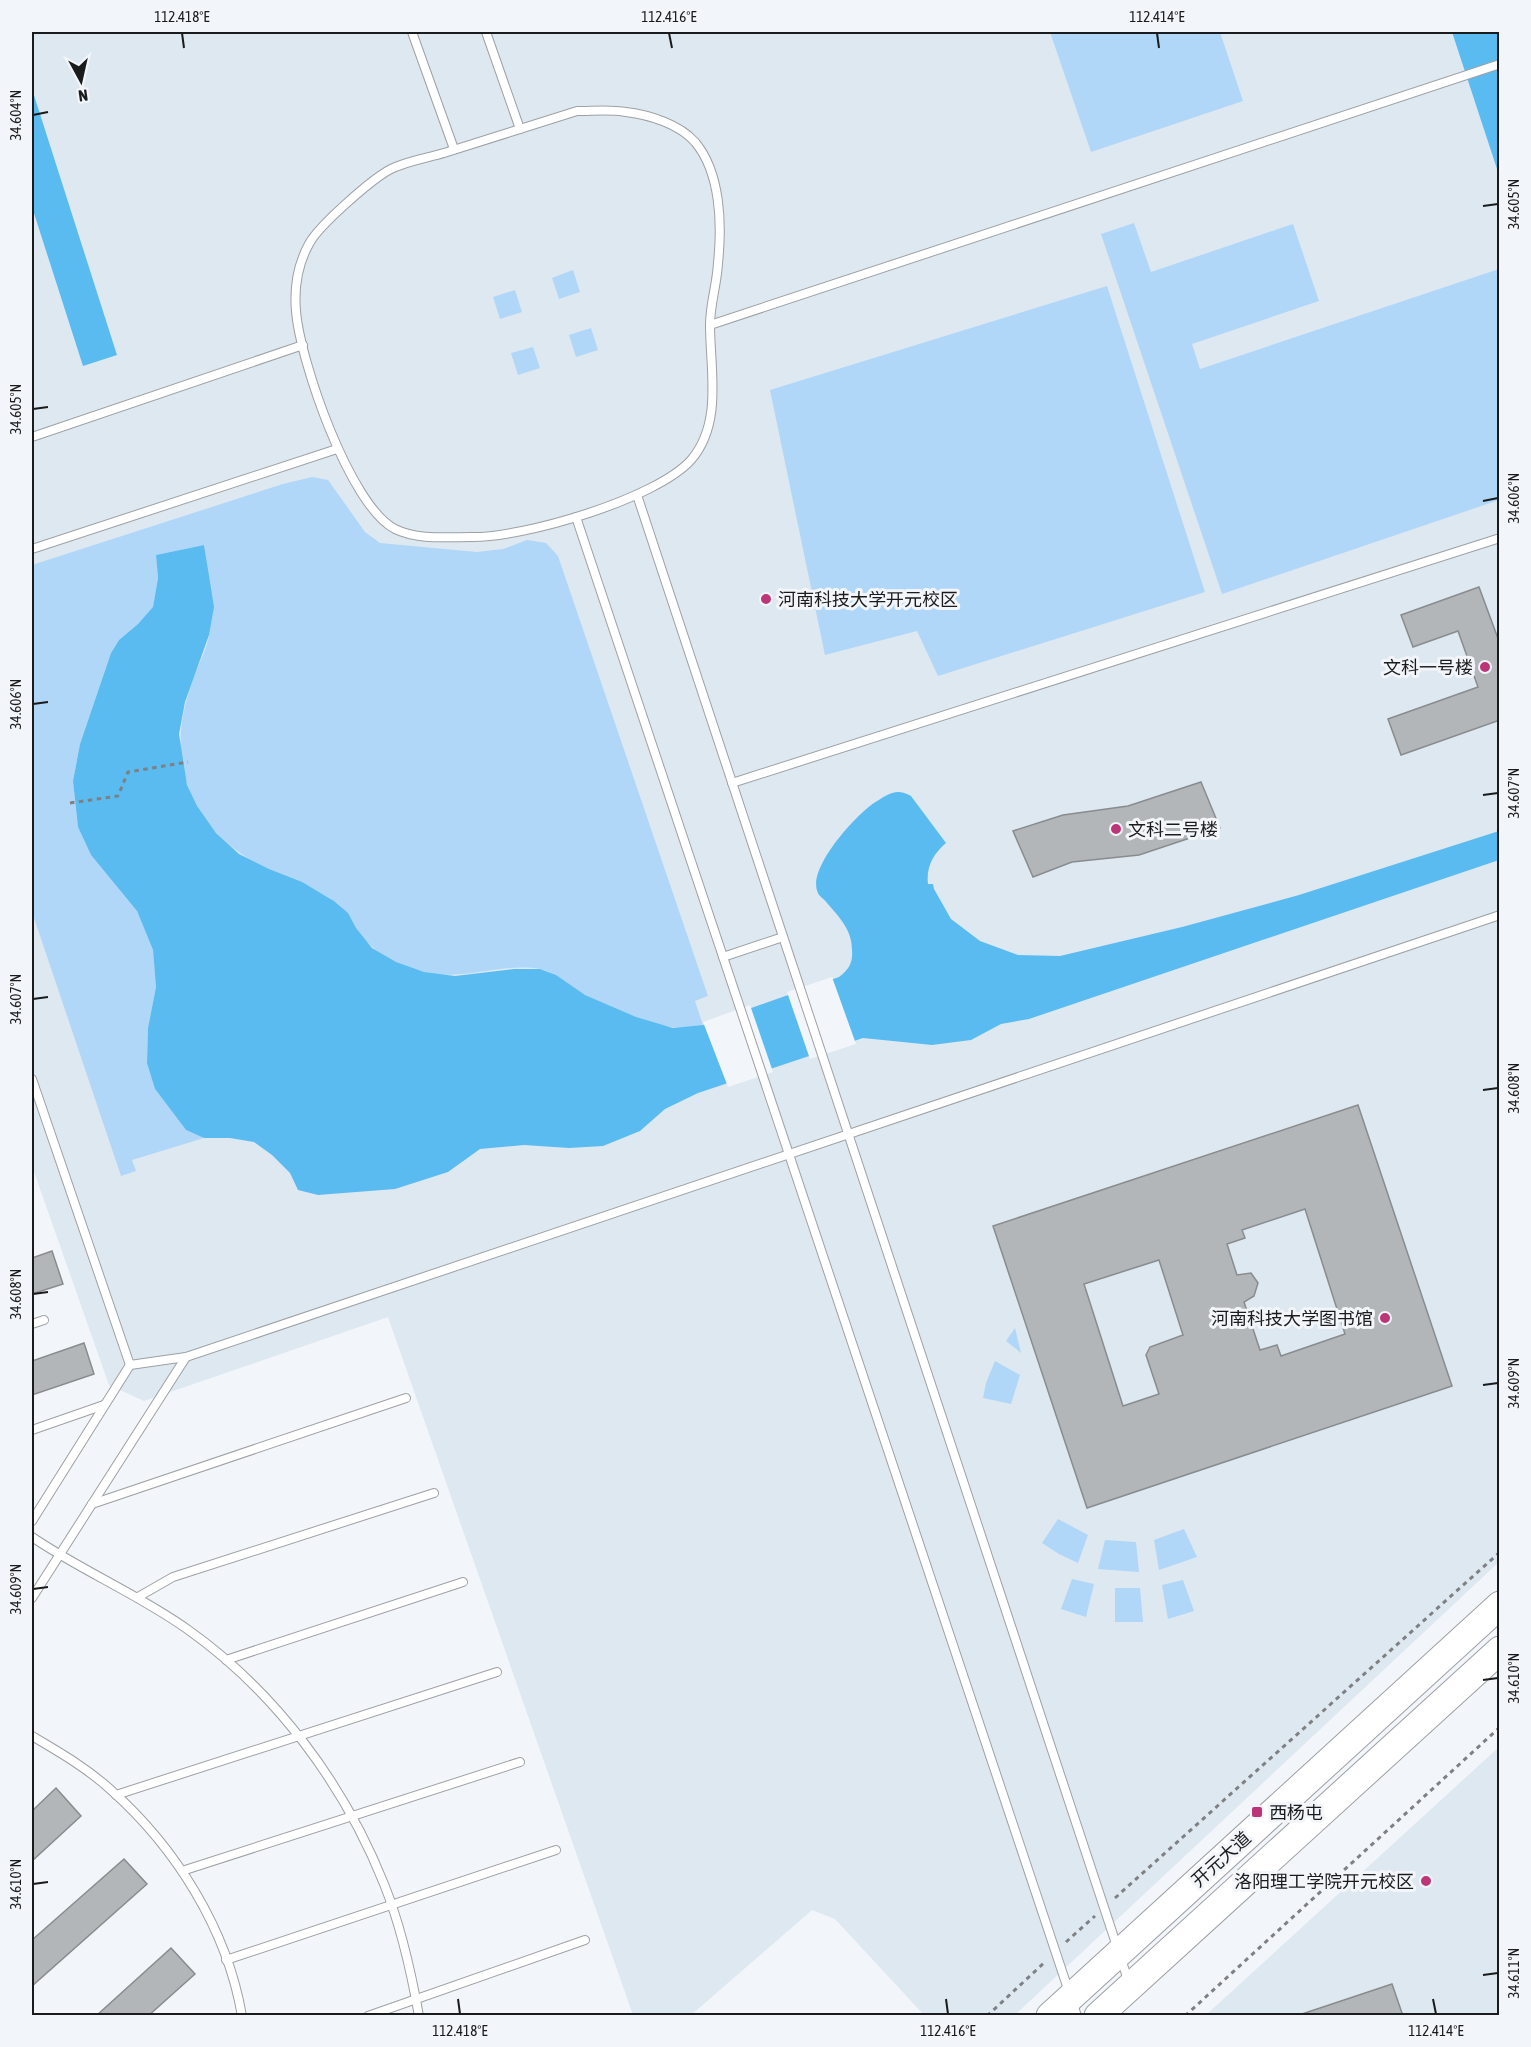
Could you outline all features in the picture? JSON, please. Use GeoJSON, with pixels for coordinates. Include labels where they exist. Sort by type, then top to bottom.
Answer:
{"type":"FeatureCollection","features":[{"type":"Feature","properties":{"kind":"main road","name":"开元大道"},"geometry":{"type":"LineString","coordinates":[[1050,2016],[1073,2006],[1118,1953],[1500,1605]]}},
{"type":"Feature","properties":{"kind":"main road","name":"开元大道"},"geometry":{"type":"LineString","coordinates":[[1098,2016],[1500,1650]]}},
{"type":"Feature","properties":{"kind":"lane"},"geometry":{"type":"LineString","coordinates":[[412,32],[454,149]]}},
{"type":"Feature","properties":{"kind":"lane"},"geometry":{"type":"LineString","coordinates":[[486,32],[520,129]]}},
{"type":"Feature","properties":{"kind":"lane"},"geometry":{"type":"LineString","coordinates":[[710,325],[1500,64]]}},
{"type":"Feature","properties":{"kind":"lane"},"geometry":{"type":"LineString","coordinates":[[577,111],[625,111],[671,124],[694,142],[708,165],[716,190],[719,231],[718,264],[710,325],[712,410],[705,438],[690,461],[666,479],[637,495],[576,518],[528,529],[476,537],[413,535],[394,528],[380,518],[356,485],[337,449],[303,345],[296,314],[295,282],[309,242],[343,206],[390,170],[520,129],[577,111]]}},
{"type":"Feature","properties":{"kind":"lane"},"geometry":{"type":"LineString","coordinates":[[32,437],[303,345]]}},
{"type":"Feature","properties":{"kind":"lane"},"geometry":{"type":"LineString","coordinates":[[32,549],[337,449]]}},
{"type":"Feature","properties":{"kind":"lane"},"geometry":{"type":"LineString","coordinates":[[637,495],[1130,1987]]}},
{"type":"Feature","properties":{"kind":"lane"},"geometry":{"type":"LineString","coordinates":[[576,518],[1073,2006]]}},
{"type":"Feature","properties":{"kind":"lane"},"geometry":{"type":"LineString","coordinates":[[732,783],[1500,538]]}},
{"type":"Feature","properties":{"kind":"lane"},"geometry":{"type":"LineString","coordinates":[[32,1521],[130,1365],[186,1357],[1500,915]]}},
{"type":"Feature","properties":{"kind":"lane"},"geometry":{"type":"LineString","coordinates":[[723,957],[783,937]]}},
{"type":"Feature","properties":{"kind":"lane"},"geometry":{"type":"LineString","coordinates":[[32,1078],[130,1365]]}},
{"type":"Feature","properties":{"kind":"lane"},"geometry":{"type":"LineString","coordinates":[[32,1324],[44,1320]]}},
{"type":"Feature","properties":{"kind":"lane"},"geometry":{"type":"LineString","coordinates":[[32,1598],[186,1357]]}},
{"type":"Feature","properties":{"kind":"lane"},"geometry":{"type":"LineString","coordinates":[[92,1504],[406,1398]]}},
{"type":"Feature","properties":{"kind":"lane"},"geometry":{"type":"LineString","coordinates":[[32,1430],[105,1405]]}},
{"type":"Feature","properties":{"kind":"lane"},"geometry":{"type":"LineString","coordinates":[[138,1597],[173,1577],[434,1493]]}},
{"type":"Feature","properties":{"kind":"lane"},"geometry":{"type":"LineString","coordinates":[[32,1538],[59,1556],[138,1597],[190,1631],[260,1692],[298,1736],[319,1763],[366,1843],[403,1941],[418,2016]]}},
{"type":"Feature","properties":{"kind":"lane"},"geometry":{"type":"LineString","coordinates":[[226,1660],[463,1582]]}},
{"type":"Feature","properties":{"kind":"lane"},"geometry":{"type":"LineString","coordinates":[[116,1795],[497,1672]]}},
{"type":"Feature","properties":{"kind":"lane"},"geometry":{"type":"LineString","coordinates":[[32,1736],[86,1770],[116,1795],[157,1837],[182,1871],[210,1919],[226,1960],[242,2016]]}},
{"type":"Feature","properties":{"kind":"lane"},"geometry":{"type":"LineString","coordinates":[[182,1871],[520,1762]]}},
{"type":"Feature","properties":{"kind":"lane"},"geometry":{"type":"LineString","coordinates":[[226,1960],[556,1850]]}},
{"type":"Feature","properties":{"kind":"lane"},"geometry":{"type":"LineString","coordinates":[[368,2016],[585,1940]]}},
{"type":"Feature","properties":{"kind":"path"},"geometry":{"type":"LineString","coordinates":[[70,803],[118,796],[128,772],[188,762]]}},
{"type":"Feature","properties":{"kind":"path"},"geometry":{"type":"LineString","coordinates":[[987,2016],[1500,1552]]}},
{"type":"Feature","properties":{"kind":"path"},"geometry":{"type":"LineString","coordinates":[[1185,2016],[1500,1727]]}},
{"type":"Feature","properties":{"kind":"shaded area","name":"河南科技大学开元校区"},"geometry":{"type":"Polygon","coordinates":[[[32,32],[1499,32],[1499,1562],[1015,2015],[924,2015],[835,1919],[812,1910],[691,2015],[633,2015],[388,1317],[144,1401],[109,1385],[32,1166],[32,32]]]}},
{"type":"Feature","properties":{"kind":"shaded area"},"geometry":{"type":"Polygon","coordinates":[[[1050,32],[1220,32],[1243,101],[1091,152],[1050,32]]]}},
{"type":"Feature","properties":{"kind":"shaded area"},"geometry":{"type":"Polygon","coordinates":[[[1134,223],[1151,272],[1293,224],[1319,301],[1192,344],[1200,369],[1499,269],[1499,500],[1222,594],[1101,234],[1134,223]]]}},
{"type":"Feature","properties":{"kind":"shaded area"},"geometry":{"type":"Polygon","coordinates":[[[573,270],[580,292],[559,299],[552,278],[573,270]]]}},
{"type":"Feature","properties":{"kind":"shaded area"},"geometry":{"type":"Polygon","coordinates":[[[1107,286],[1205,592],[938,676],[917,631],[825,655],[770,390],[1107,286]]]}},
{"type":"Feature","properties":{"kind":"shaded area"},"geometry":{"type":"Polygon","coordinates":[[[515,290],[522,312],[500,319],[493,297],[515,290]]]}},
{"type":"Feature","properties":{"kind":"shaded area"},"geometry":{"type":"Polygon","coordinates":[[[591,328],[598,350],[576,357],[569,335],[591,328]]]}},
{"type":"Feature","properties":{"kind":"shaded area"},"geometry":{"type":"Polygon","coordinates":[[[533,347],[540,368],[518,375],[511,353],[533,347]]]}},
{"type":"Feature","properties":{"kind":"shaded area"},"geometry":{"type":"Polygon","coordinates":[[[312,477],[328,480],[365,532],[380,543],[477,552],[503,549],[527,540],[546,543],[558,556],[708,996],[695,1001],[703,1025],[675,1028],[639,1019],[581,993],[553,974],[540,969],[511,968],[452,975],[423,972],[403,965],[385,956],[369,944],[334,901],[255,862],[230,845],[208,824],[192,798],[181,755],[181,728],[186,701],[209,635],[208,579],[204,545],[156,555],[158,578],[153,608],[119,640],[111,653],[80,744],[73,781],[78,827],[91,855],[137,911],[153,950],[156,987],[148,1028],[147,1062],[155,1089],[186,1130],[204,1138],[132,1160],[136,1171],[121,1176],[32,912],[32,565],[283,484],[312,477]]]}},
{"type":"Feature","properties":{"kind":"shaded area"},"geometry":{"type":"Polygon","coordinates":[[[1015,1328],[1021,1353],[1006,1341],[1015,1328]]]}},
{"type":"Feature","properties":{"kind":"shaded area"},"geometry":{"type":"Polygon","coordinates":[[[995,1361],[1020,1375],[1011,1404],[983,1398],[995,1361]]]}},
{"type":"Feature","properties":{"kind":"shaded area"},"geometry":{"type":"Polygon","coordinates":[[[1058,1519],[1088,1535],[1078,1563],[1042,1543],[1058,1519]]]}},
{"type":"Feature","properties":{"kind":"shaded area"},"geometry":{"type":"Polygon","coordinates":[[[1184,1529],[1197,1557],[1159,1570],[1154,1540],[1184,1529]]]}},
{"type":"Feature","properties":{"kind":"shaded area"},"geometry":{"type":"Polygon","coordinates":[[[1105,1540],[1136,1542],[1139,1572],[1098,1569],[1105,1540]]]}},
{"type":"Feature","properties":{"kind":"shaded area"},"geometry":{"type":"Polygon","coordinates":[[[1072,1579],[1094,1584],[1086,1617],[1061,1609],[1072,1579]]]}},
{"type":"Feature","properties":{"kind":"shaded area"},"geometry":{"type":"Polygon","coordinates":[[[1183,1580],[1194,1611],[1168,1619],[1162,1585],[1183,1580]]]}},
{"type":"Feature","properties":{"kind":"shaded area"},"geometry":{"type":"Polygon","coordinates":[[[1115,1588],[1140,1588],[1143,1622],[1115,1622],[1115,1588]]]}},
{"type":"Feature","properties":{"kind":"shaded area","name":"洛阳理工学院开元校区"},"geometry":{"type":"Polygon","coordinates":[[[1499,1747],[1499,2015],[1206,2015],[1499,1747]]]}},
{"type":"Feature","properties":{"kind":"water"},"geometry":{"type":"Polygon","coordinates":[[[1452,32],[1499,32],[1499,175],[1452,32]]]}},
{"type":"Feature","properties":{"kind":"water"},"geometry":{"type":"Polygon","coordinates":[[[32,89],[117,355],[83,366],[32,207],[32,89]]]}},
{"type":"Feature","properties":{"kind":"water"},"geometry":{"type":"Polygon","coordinates":[[[204,545],[214,607],[209,635],[185,702],[179,734],[187,785],[197,806],[216,833],[239,854],[302,882],[334,901],[348,913],[356,928],[372,948],[396,962],[424,972],[455,976],[514,969],[540,969],[556,975],[585,995],[636,1017],[673,1028],[703,1025],[839,977],[851,962],[850,936],[836,914],[818,893],[816,883],[819,870],[845,830],[874,803],[896,792],[911,796],[946,843],[931,861],[928,884],[933,884],[951,919],[980,941],[1018,955],[1060,956],[1182,927],[1299,895],[1499,831],[1499,860],[1029,1019],[1001,1024],[971,1040],[932,1045],[863,1038],[698,1093],[665,1109],[640,1131],[603,1146],[569,1148],[524,1145],[480,1149],[448,1172],[395,1189],[318,1195],[298,1190],[290,1173],[272,1155],[254,1142],[230,1138],[204,1138],[186,1130],[155,1089],[147,1063],[148,1028],[156,987],[153,950],[137,911],[91,855],[78,827],[73,781],[80,744],[111,653],[119,640],[153,607],[158,578],[156,555],[204,545]]]}},
{"type":"Feature","properties":{"kind":"pier"},"geometry":{"type":"Polygon","coordinates":[[[832,977],[856,1044],[810,1059],[787,992],[832,977]]]}},
{"type":"Feature","properties":{"kind":"pier"},"geometry":{"type":"Polygon","coordinates":[[[750,1005],[773,1072],[728,1087],[703,1022],[750,1005]]]}},
{"type":"Feature","properties":{"kind":"building","name":"文科一号楼"},"geometry":{"type":"Polygon","coordinates":[[[1479,587],[1500,644],[1500,720],[1401,755],[1388,719],[1478,687],[1458,631],[1413,647],[1401,615],[1479,587]]]}},
{"type":"Feature","properties":{"kind":"building","name":"文科二号楼"},"geometry":{"type":"Polygon","coordinates":[[[1201,782],[1220,828],[1139,855],[1072,862],[1033,877],[1013,831],[1063,815],[1128,806],[1201,782]]]}},
{"type":"Feature","properties":{"kind":"building","name":"河南科技大学图书馆"},"geometry":{"type":"Polygon","coordinates":[[[1358,1105],[1452,1386],[1087,1508],[993,1226],[1358,1105]],[[1305,1209],[1242,1230],[1245,1238],[1227,1244],[1237,1275],[1251,1273],[1258,1283],[1254,1296],[1244,1302],[1260,1350],[1277,1345],[1281,1356],[1345,1334],[1305,1209]],[[1159,1260],[1084,1284],[1123,1406],[1159,1394],[1146,1355],[1150,1347],[1183,1335],[1159,1260]]]}},
{"type":"Feature","properties":{"kind":"building"},"geometry":{"type":"Polygon","coordinates":[[[52,1251],[63,1284],[32,1294],[32,1258],[52,1251]]]}},
{"type":"Feature","properties":{"kind":"building"},"geometry":{"type":"Polygon","coordinates":[[[84,1343],[94,1374],[32,1395],[32,1361],[84,1343]]]}},
{"type":"Feature","properties":{"kind":"building"},"geometry":{"type":"Polygon","coordinates":[[[56,1788],[81,1816],[32,1861],[32,1811],[56,1788]]]}},
{"type":"Feature","properties":{"kind":"building"},"geometry":{"type":"Polygon","coordinates":[[[124,1859],[147,1884],[32,1986],[32,1940],[124,1859]]]}},
{"type":"Feature","properties":{"kind":"building"},"geometry":{"type":"Polygon","coordinates":[[[171,1948],[195,1974],[148,2016],[96,2016],[171,1948]]]}},
{"type":"Feature","properties":{"kind":"building"},"geometry":{"type":"Polygon","coordinates":[[[1392,1984],[1403,2016],[1296,2016],[1392,1984]]]}},
{"type":"Feature","properties":{"kind":"place","name":"河南科技大学开元校区"},"geometry":{"type":"Point","coordinates":[766,599]}},
{"type":"Feature","properties":{"kind":"place","name":"文科一号楼"},"geometry":{"type":"Point","coordinates":[1485,667]}},
{"type":"Feature","properties":{"kind":"place","name":"文科二号楼"},"geometry":{"type":"Point","coordinates":[1116,829]}},
{"type":"Feature","properties":{"kind":"place","name":"河南科技大学图书馆"},"geometry":{"type":"Point","coordinates":[1385,1318]}},
{"type":"Feature","properties":{"kind":"place","name":"西杨屯"},"geometry":{"type":"Point","coordinates":[1257,1812]}},
{"type":"Feature","properties":{"kind":"place","name":"洛阳理工学院开元校区"},"geometry":{"type":"Point","coordinates":[1426,1881]}}]}
